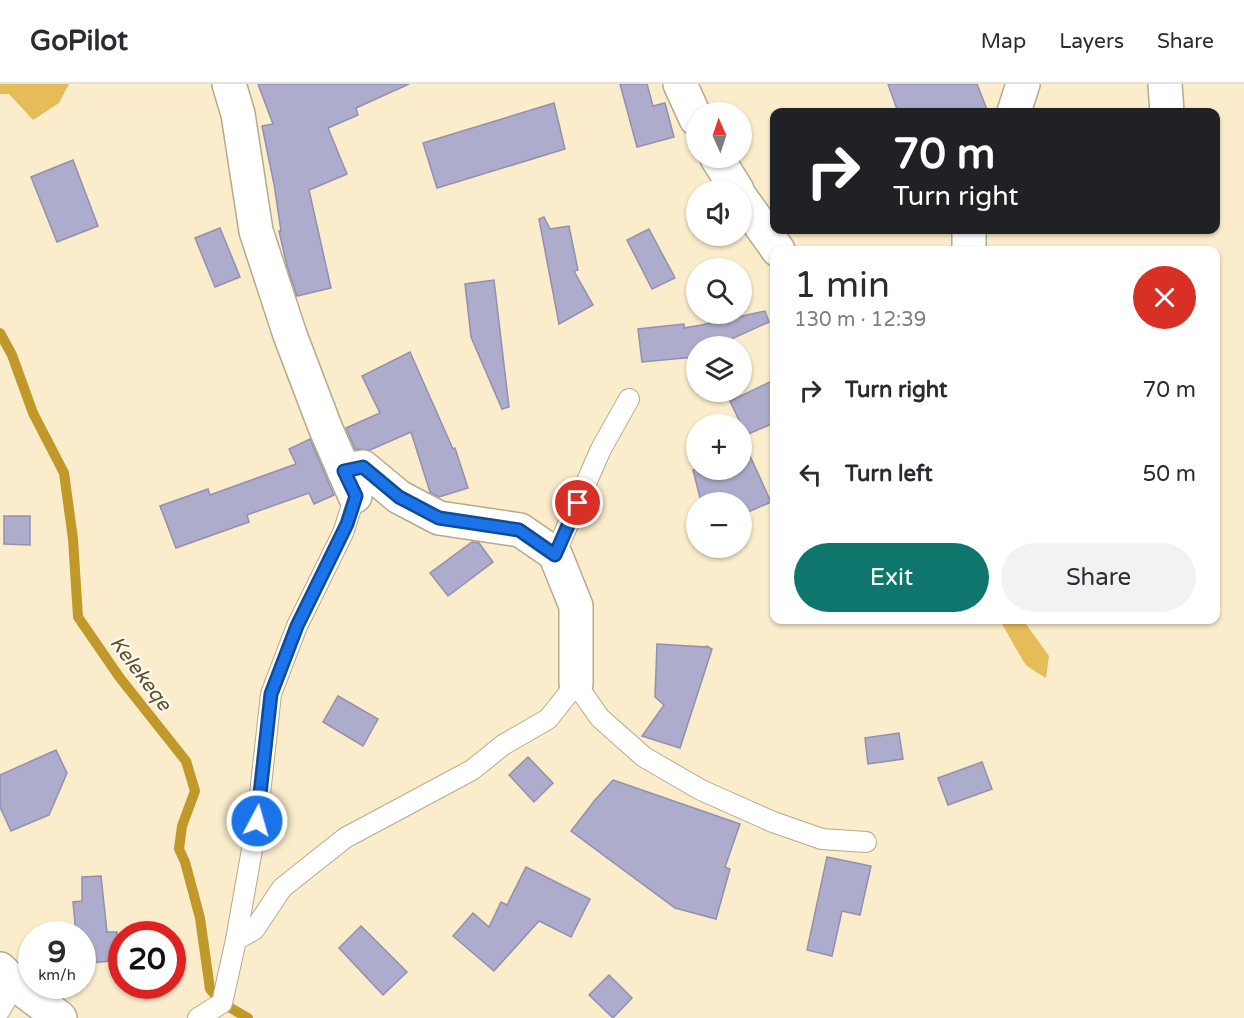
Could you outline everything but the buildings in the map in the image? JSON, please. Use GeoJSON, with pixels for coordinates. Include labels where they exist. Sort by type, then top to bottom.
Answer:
{"type":"FeatureCollection","features":[{"type":"Feature","properties":{"kind":"street"},"geometry":{"type":"LineString","coordinates":[[229,84],[238,114],[256,231],[290,335],[325,427],[350,483],[363,467],[399,497],[439,518],[519,530],[555,555],[576,606],[576,684]]}},
{"type":"Feature","properties":{"kind":"street"},"geometry":{"type":"LineString","coordinates":[[680,84],[688,102]]}},
{"type":"Feature","properties":{"kind":"street"},"geometry":{"type":"LineString","coordinates":[[1015,108],[1023,84]]}},
{"type":"Feature","properties":{"kind":"street"},"geometry":{"type":"LineString","coordinates":[[1165,84],[1167,108]]}},
{"type":"Feature","properties":{"kind":"street"},"geometry":{"type":"LineString","coordinates":[[752,213],[775,246]]}},
{"type":"Feature","properties":{"kind":"street"},"geometry":{"type":"LineString","coordinates":[[5,988],[60,1018]]}},
{"type":"Feature","properties":{"kind":"lane"},"geometry":{"type":"LineString","coordinates":[[555,555],[601,449],[629,399]]}},
{"type":"Feature","properties":{"kind":"lane"},"geometry":{"type":"LineString","coordinates":[[198,1018],[222,1003],[236,940],[257,821],[271,694],[297,626],[347,524],[350,483]]}},
{"type":"Feature","properties":{"kind":"lane"},"geometry":{"type":"LineString","coordinates":[[236,940],[254,930],[282,888],[345,838],[472,770],[502,745],[548,719],[576,684],[600,718],[644,757],[701,790],[773,822],[822,839],[866,842]]}},
{"type":"Feature","properties":{"kind":"shaded area"},"geometry":{"type":"Polygon","coordinates":[[[0,84],[69,84],[59,103],[33,120],[9,94],[0,94],[0,84]]]}},
{"type":"Feature","properties":{"kind":"shaded area"},"geometry":{"type":"Polygon","coordinates":[[[1002,624],[1026,624],[1049,656],[1046,678],[1026,665],[1002,624]]]}},
{"type":"Feature","properties":{"kind":"waterway","name":"Kelekeqe"},"geometry":{"type":"LineString","coordinates":[[0,333],[12,355],[33,413],[64,473],[73,539],[78,617],[120,678],[186,761],[195,791],[182,826],[179,849],[185,862],[200,918],[210,989],[222,1003],[248,1018]]}},
{"type":"Feature","properties":{"kind":"route"},"geometry":{"type":"LineString","coordinates":[[257,821],[271,694],[297,626],[343,533],[356,496],[344,471],[363,467],[399,497],[439,518],[519,530],[555,555],[578,503]]}}]}
